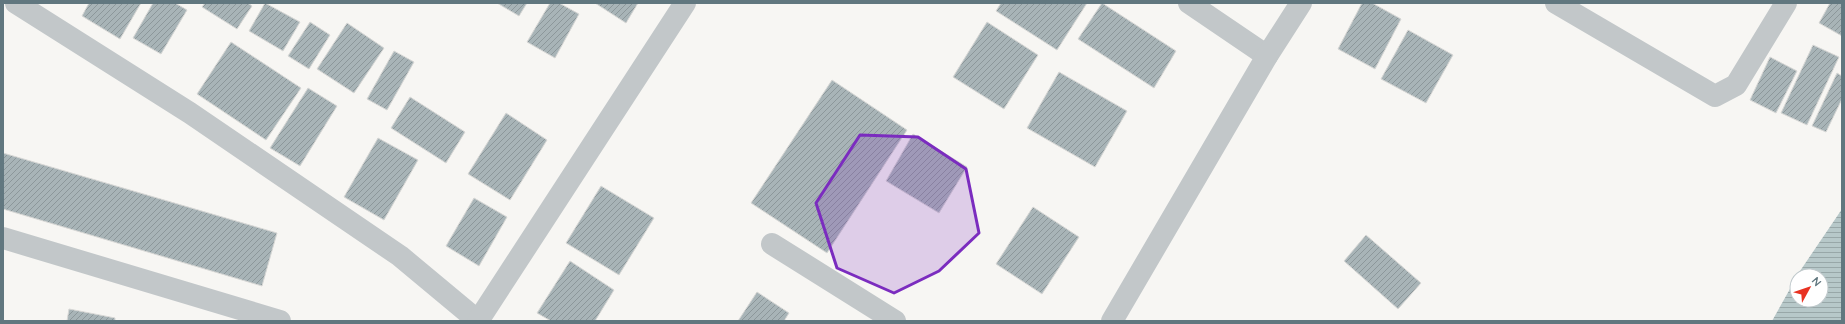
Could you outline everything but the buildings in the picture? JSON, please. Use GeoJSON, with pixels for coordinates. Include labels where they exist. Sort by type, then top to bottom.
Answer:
{"type":"FeatureCollection","features":[{"type":"Feature","properties":{"kind":"street"},"geometry":{"type":"LineString","coordinates":[[16,3],[190,113],[400,256],[478,321],[685,3]]}},
{"type":"Feature","properties":{"kind":"street"},"geometry":{"type":"LineString","coordinates":[[1189,3],[1267,56]]}},
{"type":"Feature","properties":{"kind":"street"},"geometry":{"type":"LineString","coordinates":[[1112,321],[1267,56],[1301,3]]}},
{"type":"Feature","properties":{"kind":"street"},"geometry":{"type":"LineString","coordinates":[[1556,3],[1578,9],[1715,96],[1736,85],[1786,3]]}},
{"type":"Feature","properties":{"kind":"street"},"geometry":{"type":"LineString","coordinates":[[3,238],[280,321]]}},
{"type":"Feature","properties":{"kind":"street"},"geometry":{"type":"LineString","coordinates":[[772,244],[895,321]]}},
{"type":"Feature","properties":{"kind":"highlighted area"},"geometry":{"type":"Polygon","coordinates":[[[860,135],[918,137],[966,169],[979,233],[939,271],[894,293],[837,268],[816,203],[860,135]]]}},
{"type":"Feature","properties":{"kind":"shaded area"},"geometry":{"type":"Polygon","coordinates":[[[1842,209],[1842,321],[1772,321],[1789,290],[1789,308],[1829,308],[1829,268],[1802,268],[1842,209]]]}}]}
